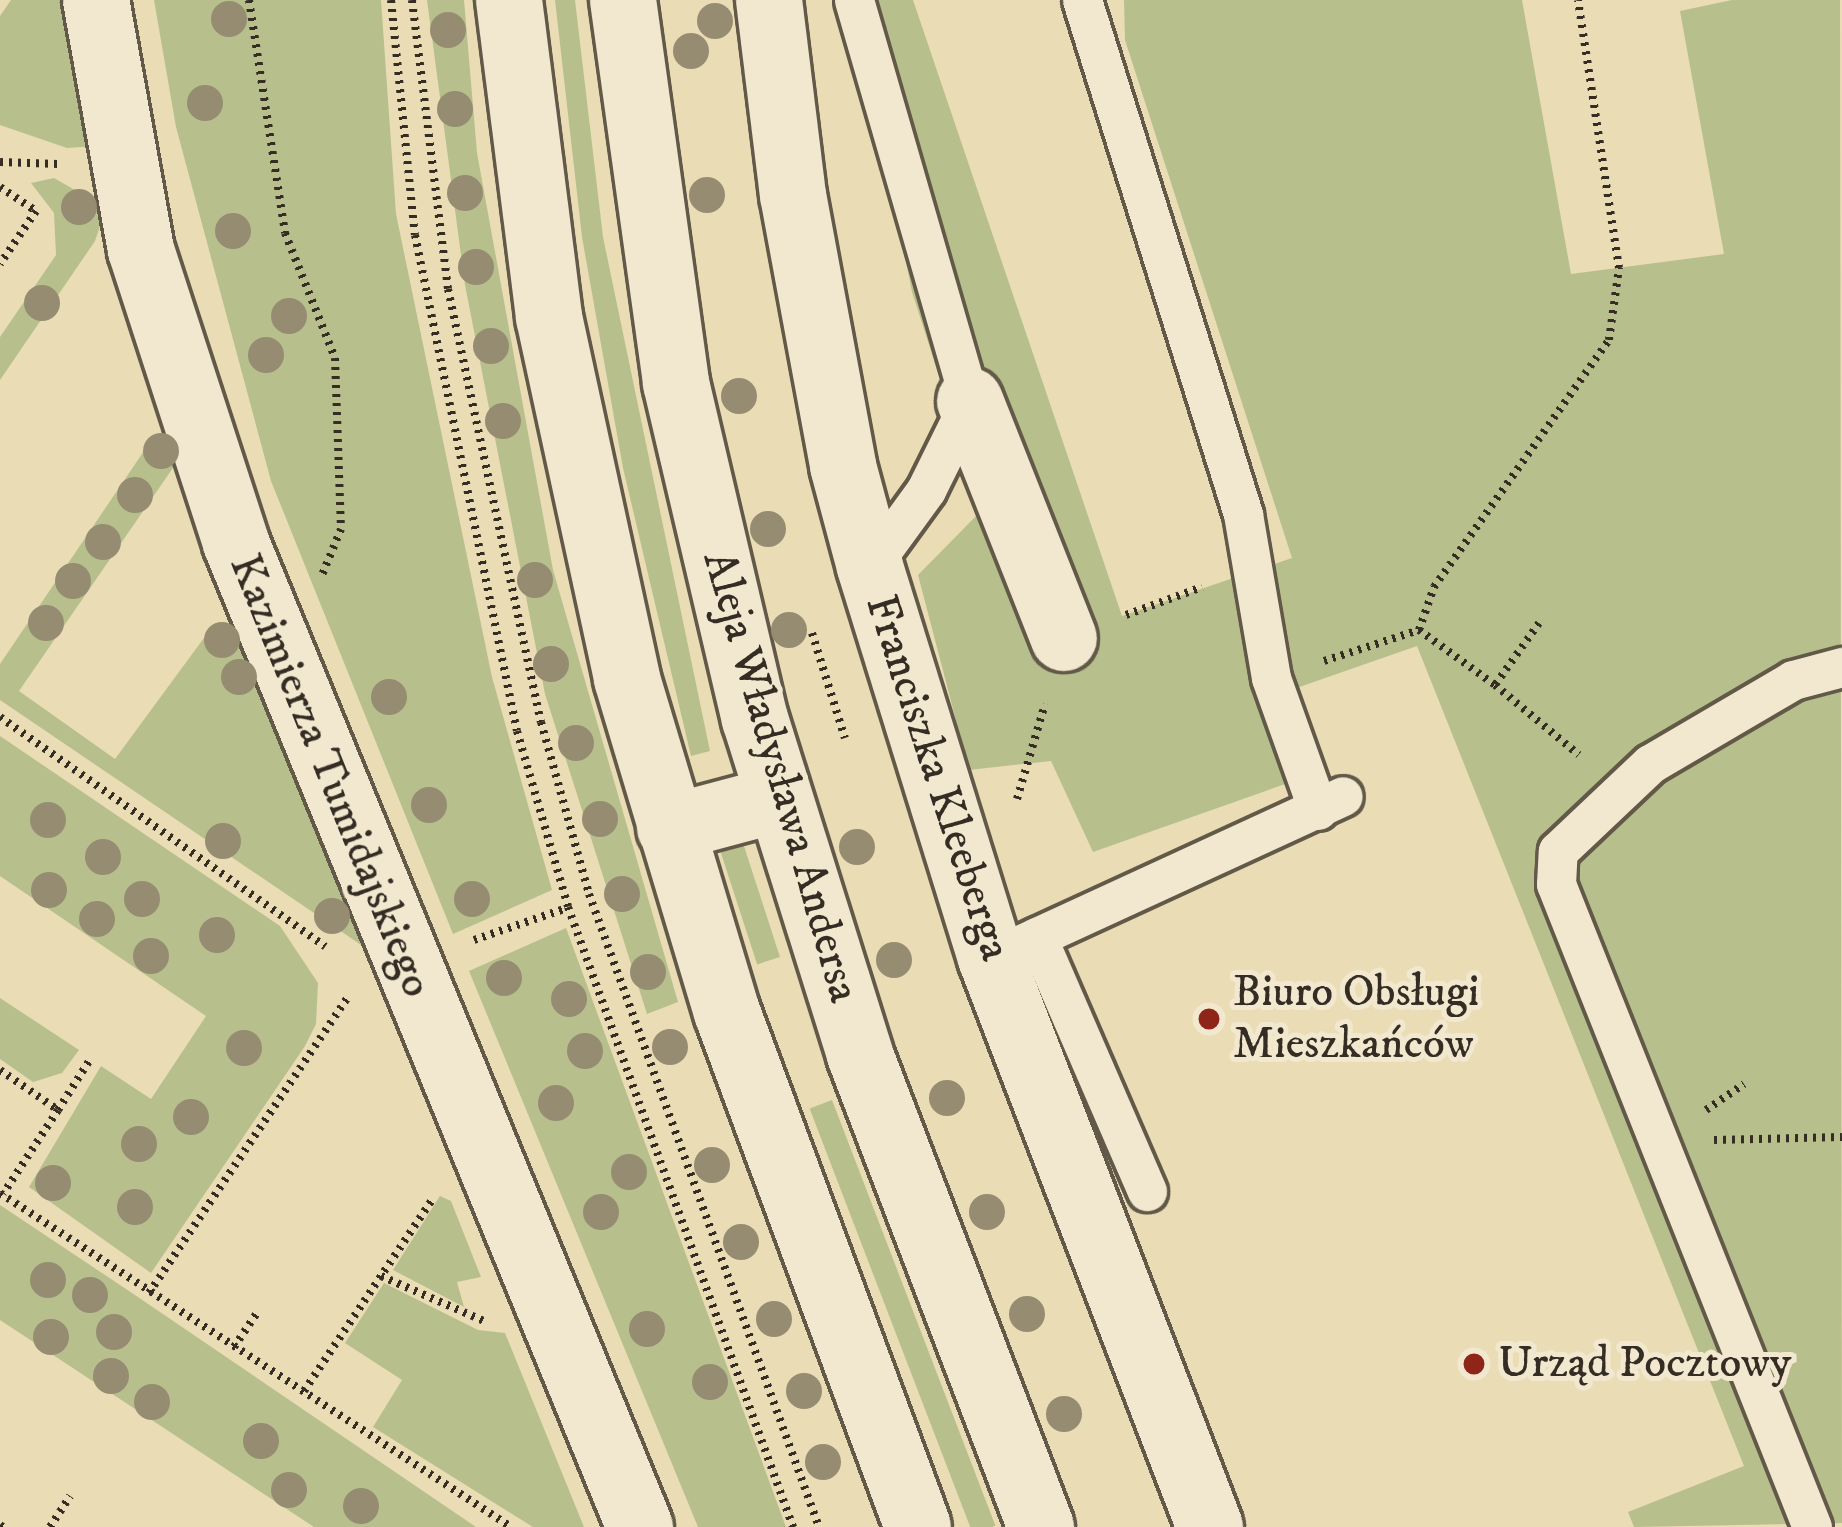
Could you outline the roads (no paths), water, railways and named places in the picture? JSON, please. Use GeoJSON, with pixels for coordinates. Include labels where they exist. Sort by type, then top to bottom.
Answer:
{"type":"FeatureCollection","features":[{"type":"Feature","properties":{"kind":"street","name":"Kazimierza Tumidajskiego"},"geometry":{"type":"LineString","coordinates":[[96,0],[141,250],[236,543],[640,1527]]}},
{"type":"Feature","properties":{"kind":"street"},"geometry":{"type":"LineString","coordinates":[[509,0],[563,397],[611,618],[727,1012],[918,1527]]}},
{"type":"Feature","properties":{"kind":"street","name":"Aleja Władysława Andersa"},"geometry":{"type":"LineString","coordinates":[[623,0],[676,383],[779,800],[860,1055],[1041,1527]]}},
{"type":"Feature","properties":{"kind":"street","name":"Franciszka Kleeberga"},"geometry":{"type":"LineString","coordinates":[[769,0],[797,218],[870,567],[1014,948],[1210,1527]]}},
{"type":"Feature","properties":{"kind":"street"},"geometry":{"type":"LineString","coordinates":[[970,401],[1064,638]]}},
{"type":"Feature","properties":{"kind":"street"},"geometry":{"type":"LineString","coordinates":[[670,829],[779,800]]}},
{"type":"Feature","properties":{"kind":"lane"},"geometry":{"type":"LineString","coordinates":[[854,0],[970,401],[926,490],[870,567]]}},
{"type":"Feature","properties":{"kind":"lane"},"geometry":{"type":"LineString","coordinates":[[1082,0],[1243,514],[1271,678],[1331,803],[1014,948],[1147,1191]]}},
{"type":"Feature","properties":{"kind":"lane"},"geometry":{"type":"LineString","coordinates":[[1812,1527],[1556,884],[1558,851],[1650,764],[1793,680],[1842,667]]}},
{"type":"Feature","properties":{"kind":"place","name":"Biuro Obsługi Mieszkańców"},"geometry":{"type":"Point","coordinates":[1209,1019]}},
{"type":"Feature","properties":{"kind":"place","name":"Urząd Pocztowy"},"geometry":{"type":"Point","coordinates":[1474,1364]}}]}
